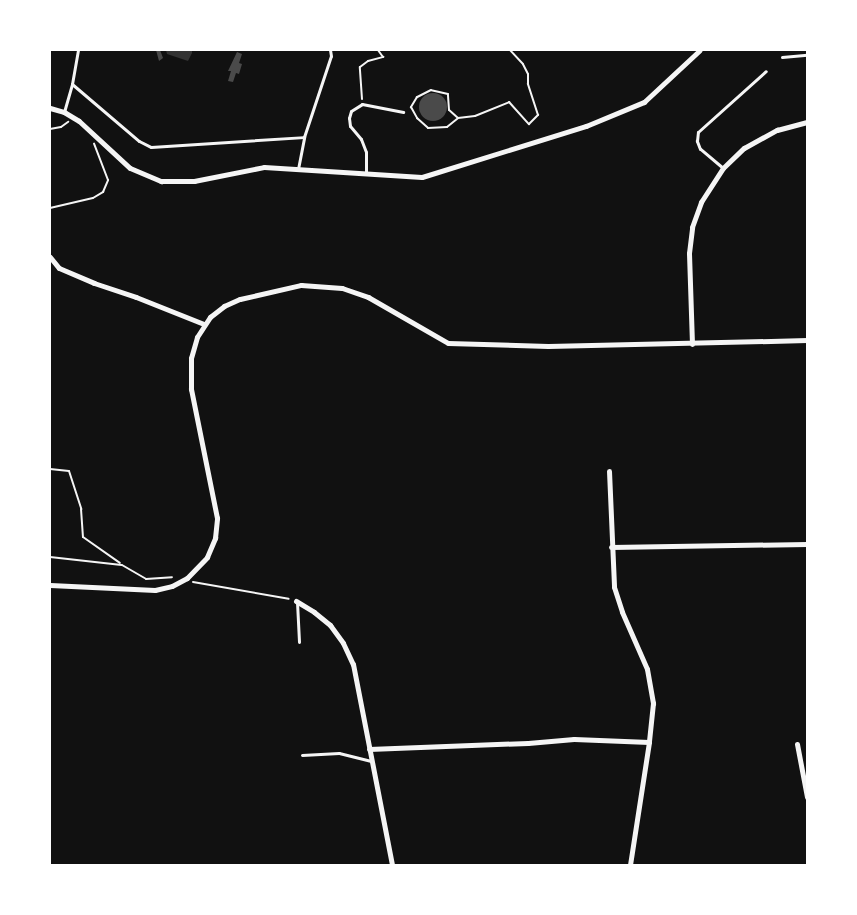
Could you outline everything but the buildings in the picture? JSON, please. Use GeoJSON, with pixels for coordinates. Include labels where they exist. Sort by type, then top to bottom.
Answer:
{"type":"FeatureCollection","features":[{"type":"Feature","properties":{"kind":"street"},"geometry":{"type":"LineString","coordinates":[[50,108],[73,116],[125,165],[140,174],[161,181],[194,181],[264,167],[366,175],[422,177],[586,126],[644,102],[700,50]]}},
{"type":"Feature","properties":{"kind":"street"},"geometry":{"type":"LineString","coordinates":[[692,344],[688,267],[690,240],[701,202],[723,168],[754,141],[777,130],[807,122]]}},
{"type":"Feature","properties":{"kind":"street"},"geometry":{"type":"LineString","coordinates":[[50,256],[60,268],[204,324]]}},
{"type":"Feature","properties":{"kind":"street"},"geometry":{"type":"LineString","coordinates":[[50,585],[146,591],[164,589],[184,580],[207,557],[216,528],[216,508],[191,389],[191,358],[197,337],[204,324],[224,306],[240,299],[287,287],[314,284],[342,288],[368,297],[448,343],[548,346],[807,340]]}},
{"type":"Feature","properties":{"kind":"street"},"geometry":{"type":"LineString","coordinates":[[609,471],[614,588],[622,612],[642,655],[650,683],[653,713],[630,865]]}},
{"type":"Feature","properties":{"kind":"street"},"geometry":{"type":"LineString","coordinates":[[611,547],[807,544]]}},
{"type":"Feature","properties":{"kind":"street"},"geometry":{"type":"LineString","coordinates":[[296,601],[330,625],[348,653],[356,675],[392,865]]}},
{"type":"Feature","properties":{"kind":"street"},"geometry":{"type":"LineString","coordinates":[[369,749],[528,743],[574,739],[649,742]]}},
{"type":"Feature","properties":{"kind":"street"},"geometry":{"type":"LineString","coordinates":[[797,744],[807,796]]}},
{"type":"Feature","properties":{"kind":"lane"},"geometry":{"type":"LineString","coordinates":[[64,112],[72,84],[78,50]]}},
{"type":"Feature","properties":{"kind":"lane"},"geometry":{"type":"LineString","coordinates":[[298,170],[304,138],[331,56],[330,50]]}},
{"type":"Feature","properties":{"kind":"lane"},"geometry":{"type":"LineString","coordinates":[[782,57],[807,55]]}},
{"type":"Feature","properties":{"kind":"lane"},"geometry":{"type":"LineString","coordinates":[[723,168],[700,149],[696,140],[698,132],[766,71]]}},
{"type":"Feature","properties":{"kind":"lane"},"geometry":{"type":"LineString","coordinates":[[72,84],[139,141],[151,147],[304,138]]}},
{"type":"Feature","properties":{"kind":"lane"},"geometry":{"type":"LineString","coordinates":[[366,175],[365,148],[350,126],[349,118],[354,108],[362,104],[403,112]]}},
{"type":"Feature","properties":{"kind":"lane"},"geometry":{"type":"LineString","coordinates":[[296,601],[299,642]]}},
{"type":"Feature","properties":{"kind":"lane"},"geometry":{"type":"LineString","coordinates":[[302,755],[339,753],[371,761]]}},
{"type":"Feature","properties":{"kind":"path"},"geometry":{"type":"LineString","coordinates":[[362,104],[360,67],[368,61],[382,58],[378,50]]}},
{"type":"Feature","properties":{"kind":"path"},"geometry":{"type":"LineString","coordinates":[[458,118],[449,110],[448,94],[431,90],[417,98],[411,107],[417,118],[428,128],[447,127],[458,118],[475,116],[509,102],[529,124],[538,115],[528,84],[528,74],[523,64],[510,50]]}},
{"type":"Feature","properties":{"kind":"path"},"geometry":{"type":"LineString","coordinates":[[50,129],[61,127],[73,116]]}},
{"type":"Feature","properties":{"kind":"path"},"geometry":{"type":"LineString","coordinates":[[50,208],[93,198],[103,192],[108,180],[97,158],[89,130]]}},
{"type":"Feature","properties":{"kind":"path"},"geometry":{"type":"LineString","coordinates":[[50,469],[69,471],[81,509],[83,537],[122,565],[146,579],[174,577],[296,601]]}},
{"type":"Feature","properties":{"kind":"path"},"geometry":{"type":"LineString","coordinates":[[50,557],[122,565]]}},
{"type":"Feature","properties":{"kind":"shaded area"},"geometry":{"type":"Polygon","coordinates":[[[166,50],[192,50],[192,53],[188,61],[167,54],[166,50]]]}}]}
